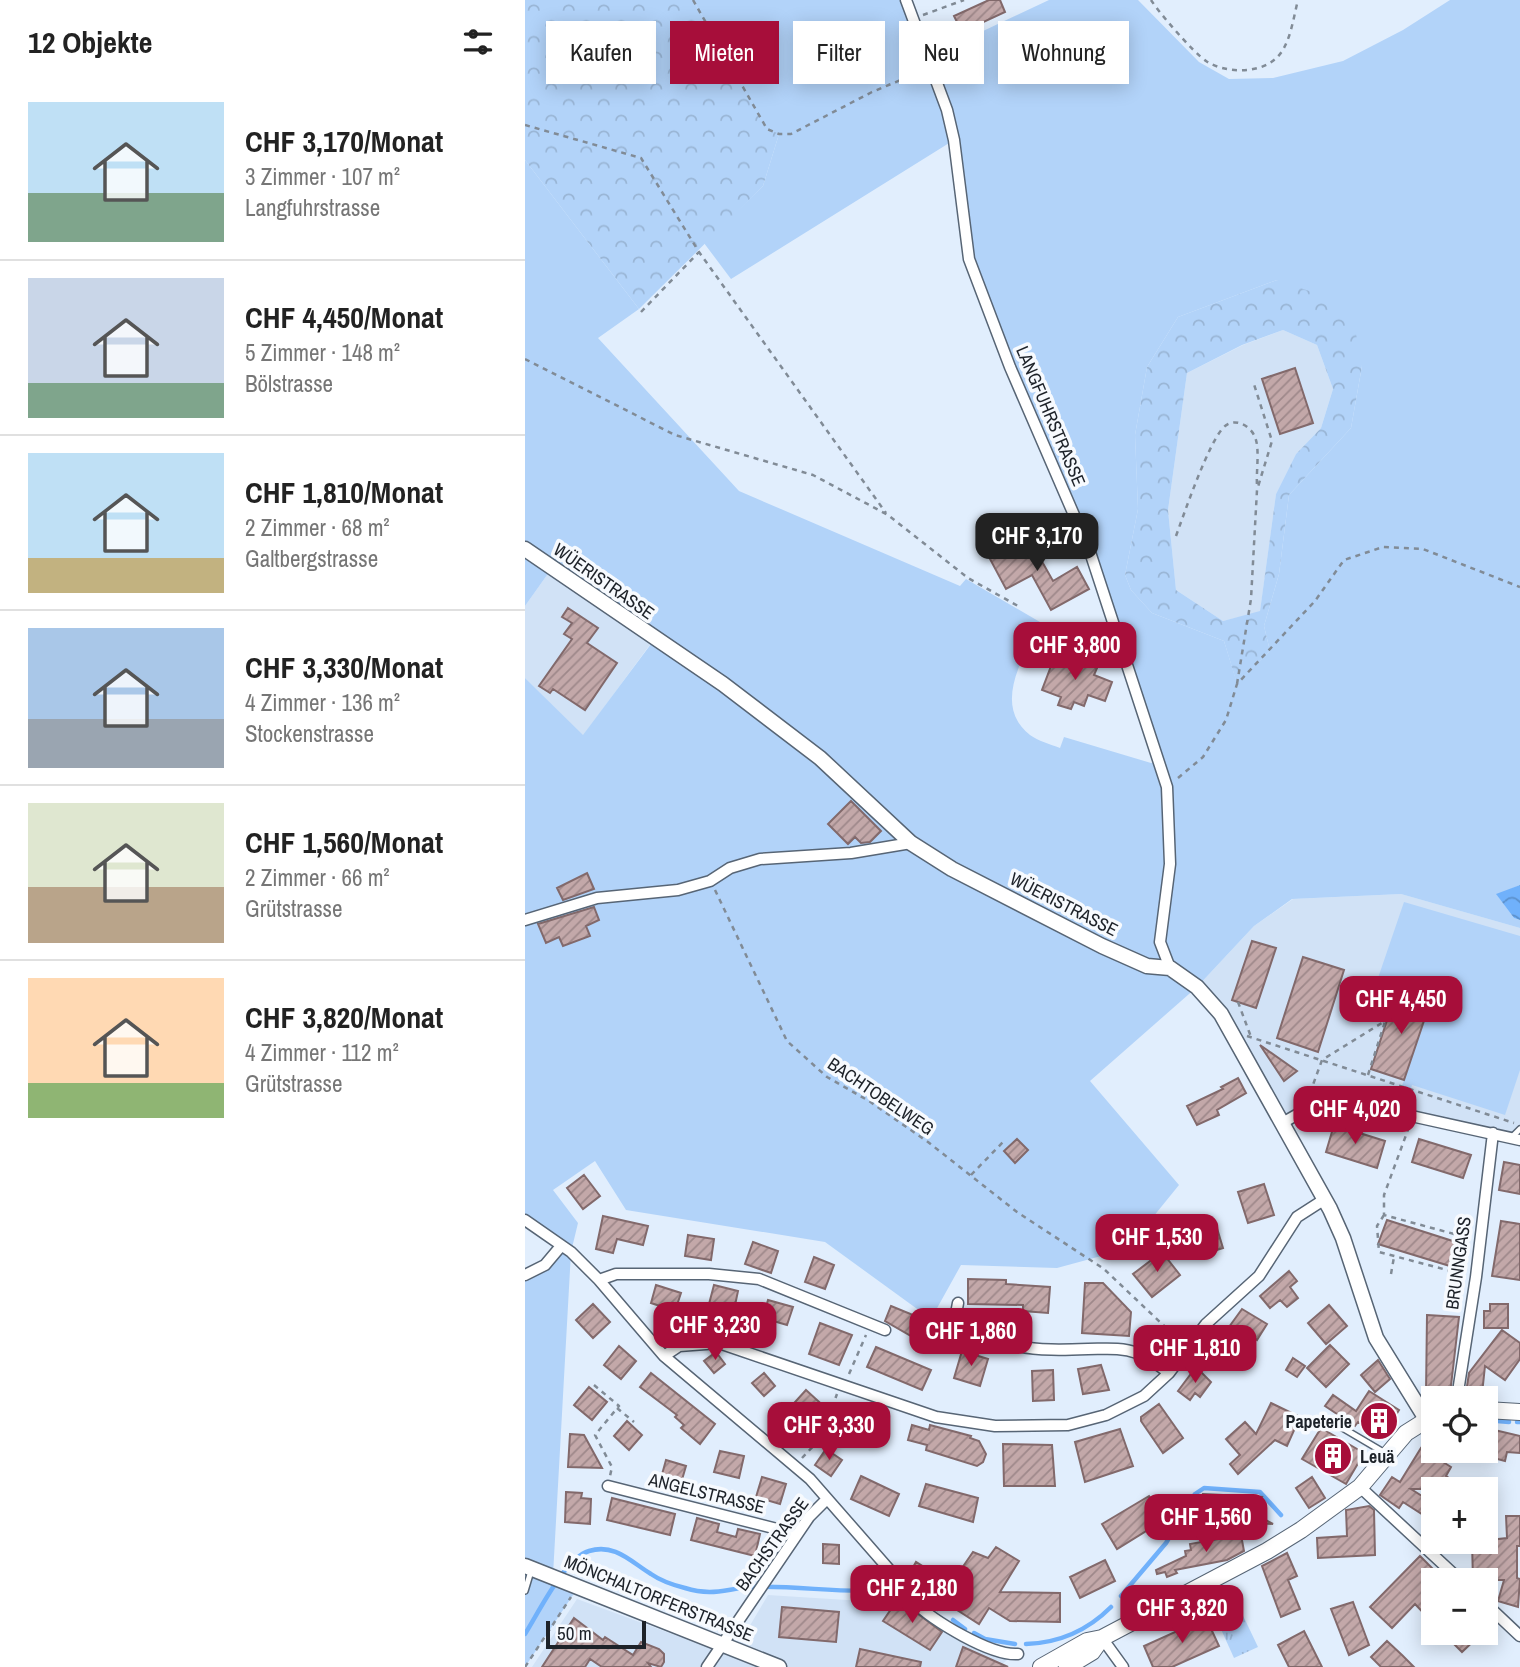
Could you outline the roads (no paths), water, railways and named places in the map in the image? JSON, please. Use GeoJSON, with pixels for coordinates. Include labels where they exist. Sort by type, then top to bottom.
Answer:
{"type":"FeatureCollection","features":[{"type":"Feature","properties":{"kind":"main road"},"geometry":{"type":"LineString","coordinates":[[1498,1411],[1520,1412]]}},
{"type":"Feature","properties":{"kind":"main road"},"geometry":{"type":"LineString","coordinates":[[1041,1667],[1087,1641],[1103,1638],[1267,1551],[1360,1487],[1406,1433],[1421,1424]]}},
{"type":"Feature","properties":{"kind":"main road"},"geometry":{"type":"LineString","coordinates":[[1067,1667],[1092,1652],[1103,1638]]}},
{"type":"Feature","properties":{"kind":"street","name":"LANGFUHRSTRASSE"},"geometry":{"type":"LineString","coordinates":[[906,0],[954,140],[969,259],[1010,367],[1090,552],[1167,787],[1170,864],[1160,942],[1170,968]]}},
{"type":"Feature","properties":{"kind":"street","name":"WÜERISTRASSE"},"geometry":{"type":"LineString","coordinates":[[525,549],[733,692],[820,758],[911,843],[952,869],[1102,946],[1147,966],[1170,968],[1197,988],[1221,1014],[1284,1122],[1343,1238],[1376,1338],[1421,1405]]}},
{"type":"Feature","properties":{"kind":"street"},"geometry":{"type":"LineString","coordinates":[[525,920],[597,898],[678,890],[710,881],[730,868],[760,859],[851,853],[911,843]]}},
{"type":"Feature","properties":{"kind":"street"},"geometry":{"type":"LineString","coordinates":[[1284,1122],[1319,1104],[1343,1101],[1493,1133],[1518,1133]]}},
{"type":"Feature","properties":{"kind":"street","name":"BRUNNGASS"},"geometry":{"type":"LineString","coordinates":[[1458,1386],[1476,1277],[1493,1133]]}},
{"type":"Feature","properties":{"kind":"street"},"geometry":{"type":"LineString","coordinates":[[664,1356],[679,1346],[719,1343],[936,1417],[995,1426],[1068,1425],[1106,1415],[1144,1396],[1169,1373],[1206,1324],[1264,1270],[1297,1217],[1325,1199]]}},
{"type":"Feature","properties":{"kind":"street"},"geometry":{"type":"LineString","coordinates":[[525,1220],[561,1246],[599,1280],[664,1356],[795,1466],[901,1583],[912,1601],[957,1631],[998,1653],[1018,1654]]}},
{"type":"Feature","properties":{"kind":"street"},"geometry":{"type":"LineString","coordinates":[[525,1275],[545,1265],[561,1246]]}},
{"type":"Feature","properties":{"kind":"street"},"geometry":{"type":"LineString","coordinates":[[599,1280],[616,1273],[709,1274],[758,1279],[885,1330]]}},
{"type":"Feature","properties":{"kind":"street"},"geometry":{"type":"LineString","coordinates":[[958,1303],[956,1314],[976,1332],[1007,1344],[1039,1351],[1116,1348],[1138,1353],[1169,1373]]}},
{"type":"Feature","properties":{"kind":"street","name":"ANGELSTRASSE"},"geometry":{"type":"LineString","coordinates":[[608,1486],[785,1531],[795,1537]]}},
{"type":"Feature","properties":{"kind":"street"},"geometry":{"type":"LineString","coordinates":[[1360,1487],[1447,1568]]}},
{"type":"Feature","properties":{"kind":"street","name":"BACHSTRASSE"},"geometry":{"type":"LineString","coordinates":[[707,1667],[795,1537],[827,1499]]}},
{"type":"Feature","properties":{"kind":"street","name":"MÖNCHALTORFERSTRASSE"},"geometry":{"type":"LineString","coordinates":[[528,1567],[779,1667]]}},
{"type":"Feature","properties":{"kind":"street"},"geometry":{"type":"LineString","coordinates":[[1498,1615],[1520,1636]]}},
{"type":"Feature","properties":{"kind":"street"},"geometry":{"type":"LineString","coordinates":[[1103,1638],[1123,1667]]}},
{"type":"Feature","properties":{"kind":"lane"},"geometry":{"type":"LineString","coordinates":[[1329,1420],[1388,1455]]}},
{"type":"Feature","properties":{"kind":"lane"},"geometry":{"type":"LineString","coordinates":[[525,1591],[528,1567]]}},
{"type":"Feature","properties":{"kind":"water"},"geometry":{"type":"Polygon","coordinates":[[[1520,885],[1520,920],[1514,918],[1496,894],[1520,885]]]}},
{"type":"Feature","properties":{"kind":"waterway"},"geometry":{"type":"LineString","coordinates":[[1498,1421],[1509,1422]]}},
{"type":"Feature","properties":{"kind":"waterway"},"geometry":{"type":"LineString","coordinates":[[1121,1596],[1166,1543],[1195,1494],[1204,1488],[1260,1492],[1281,1515]]}},
{"type":"Feature","properties":{"kind":"waterway"},"geometry":{"type":"LineString","coordinates":[[525,1634],[553,1587],[571,1564],[580,1556],[598,1549],[615,1552],[659,1579],[695,1591],[770,1587],[886,1590]]}},
{"type":"Feature","properties":{"kind":"waterway"},"geometry":{"type":"LineString","coordinates":[[1026,1644],[1050,1641],[1072,1634],[1083,1629],[1111,1607]]}},
{"type":"Feature","properties":{"kind":"waterway"},"geometry":{"type":"LineString","coordinates":[[953,1620],[965,1629]]}},
{"type":"Feature","properties":{"kind":"waterway"},"geometry":{"type":"LineString","coordinates":[[974,1633],[985,1639],[1015,1644]]}},
{"type":"Feature","properties":{"kind":"place","name":"Papeterie"},"geometry":{"type":"Point","coordinates":[1379,1421]}},
{"type":"Feature","properties":{"kind":"place","name":"Leuä"},"geometry":{"type":"Point","coordinates":[1333,1456]}}]}
